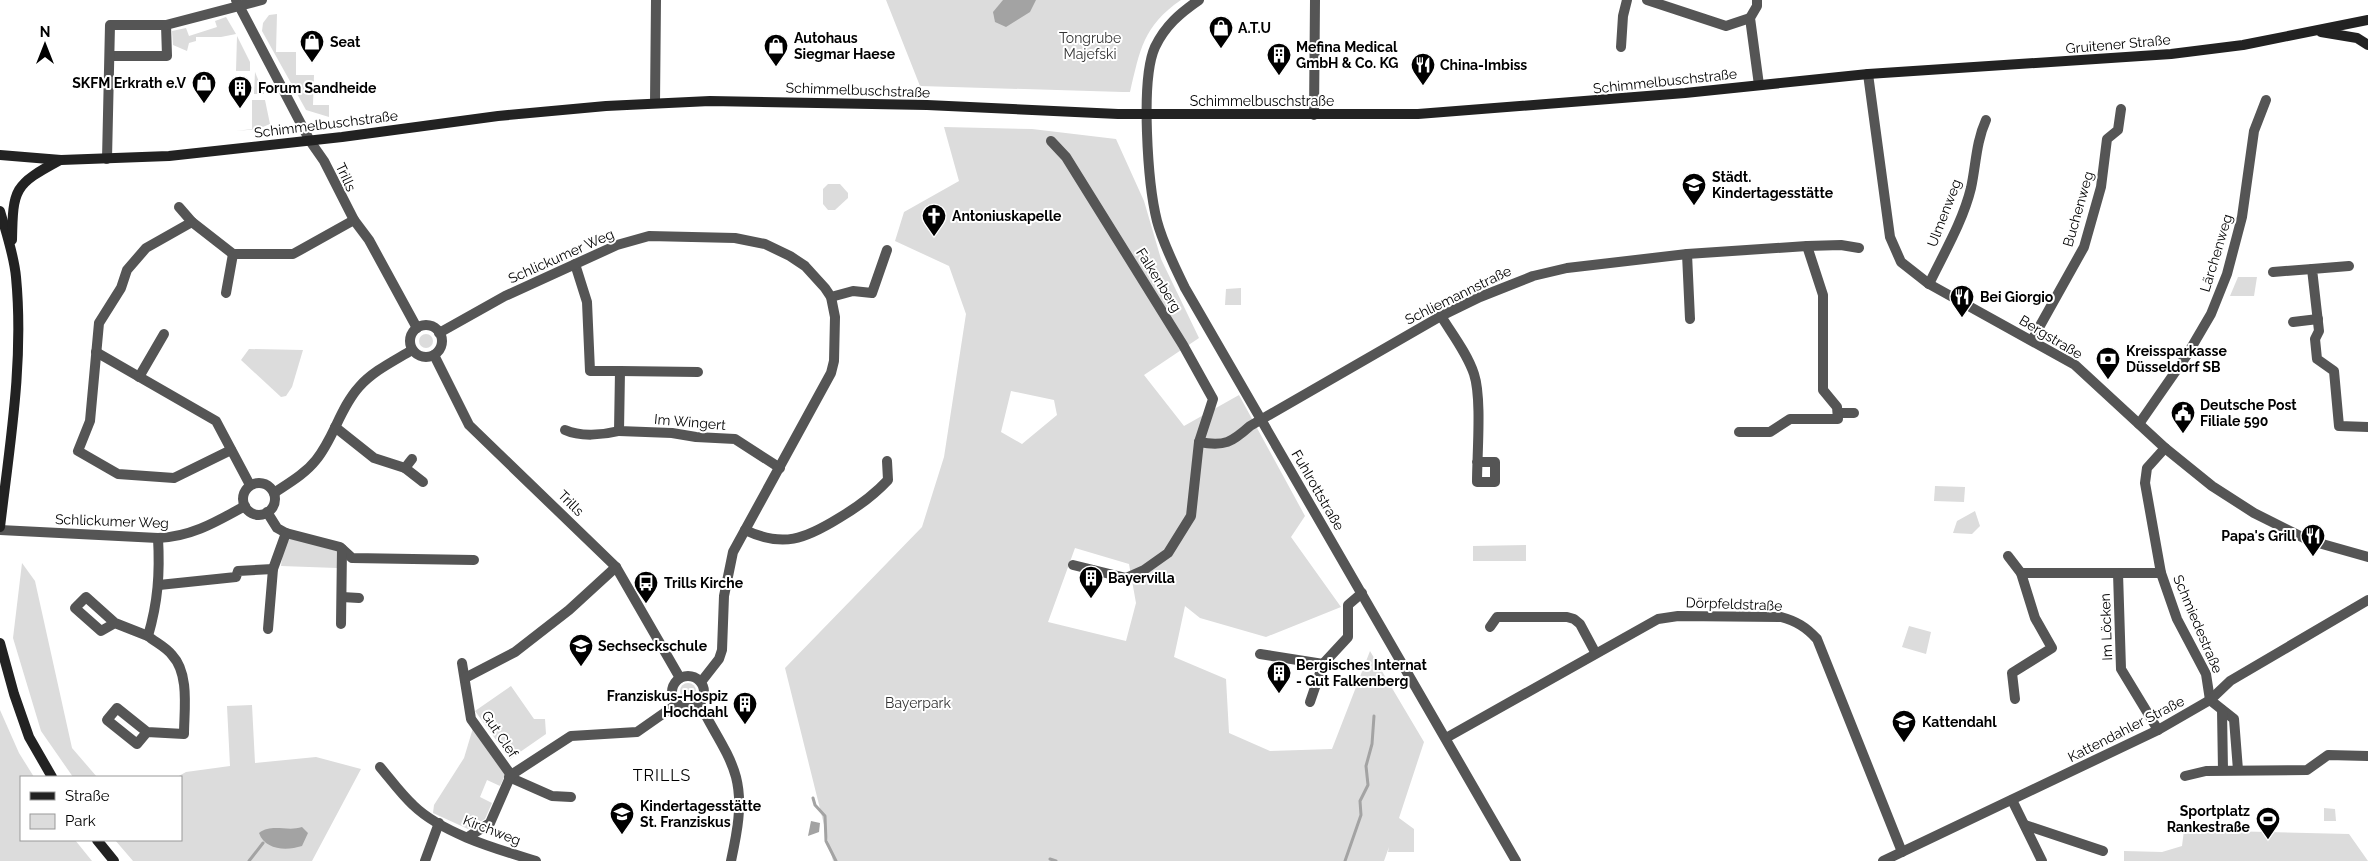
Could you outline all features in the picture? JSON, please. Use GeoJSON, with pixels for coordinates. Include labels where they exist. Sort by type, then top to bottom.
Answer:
{"type":"FeatureCollection","features":[{"type":"Feature","properties":{"kind":"main road","name":"Gruitener Straße"},"geometry":{"type":"LineString","coordinates":[[1868,74],[2171,54],[2243,45],[2368,20]]}},
{"type":"Feature","properties":{"kind":"main road"},"geometry":{"type":"LineString","coordinates":[[2320,31],[2357,38],[2368,45]]}},
{"type":"Feature","properties":{"kind":"main road","name":"Schimmelbuschstraße"},"geometry":{"type":"LineString","coordinates":[[0,155],[61,160],[107,160],[169,156],[310,141],[498,116],[655,104],[726,101],[822,102],[1148,114],[1418,114],[1562,104],[1868,74]]}},
{"type":"Feature","properties":{"kind":"main road"},"geometry":{"type":"LineString","coordinates":[[11,252],[13,204],[18,192],[32,176],[61,160]]}},
{"type":"Feature","properties":{"kind":"main road"},"geometry":{"type":"LineString","coordinates":[[0,211],[16,276],[19,331],[18,372],[0,528]]}},
{"type":"Feature","properties":{"kind":"main road"},"geometry":{"type":"LineString","coordinates":[[0,643],[14,694],[29,738],[51,776]]}},
{"type":"Feature","properties":{"kind":"main road"},"geometry":{"type":"LineString","coordinates":[[99,843],[114,861]]}},
{"type":"Feature","properties":{"kind":"street"},"geometry":{"type":"LineString","coordinates":[[107,160],[110,25],[166,25],[237,4],[262,0]]}},
{"type":"Feature","properties":{"kind":"street"},"geometry":{"type":"LineString","coordinates":[[655,104],[656,0]]}},
{"type":"Feature","properties":{"kind":"street","name":"Fuhlrottstraße"},"geometry":{"type":"LineString","coordinates":[[1199,0],[1166,28],[1155,48],[1149,75],[1150,179],[1158,223],[1185,288],[1516,861]]}},
{"type":"Feature","properties":{"kind":"street"},"geometry":{"type":"LineString","coordinates":[[1314,115],[1315,0]]}},
{"type":"Feature","properties":{"kind":"street"},"geometry":{"type":"LineString","coordinates":[[1621,47],[1623,16],[1627,0]]}},
{"type":"Feature","properties":{"kind":"street"},"geometry":{"type":"LineString","coordinates":[[1647,0],[1726,26],[1750,18],[1758,6],[1757,0]]}},
{"type":"Feature","properties":{"kind":"street","name":"Trills"},"geometry":{"type":"LineString","coordinates":[[237,4],[310,141],[324,161],[340,198],[369,240],[417,328]]}},
{"type":"Feature","properties":{"kind":"street"},"geometry":{"type":"LineString","coordinates":[[1750,18],[1759,86]]}},
{"type":"Feature","properties":{"kind":"street"},"geometry":{"type":"LineString","coordinates":[[110,56],[167,56],[166,25]]}},
{"type":"Feature","properties":{"kind":"street","name":"Bergstraße"},"geometry":{"type":"LineString","coordinates":[[1868,74],[1890,236],[1901,262],[1928,284],[2075,365],[2165,448],[2212,486],[2254,513],[2308,540],[2368,557]]}},
{"type":"Feature","properties":{"kind":"street","name":"Lärchenweg"},"geometry":{"type":"LineString","coordinates":[[2139,424],[2187,355],[2211,314],[2227,274],[2242,217],[2254,131],[2266,100]]}},
{"type":"Feature","properties":{"kind":"street","name":"Buchenweg"},"geometry":{"type":"LineString","coordinates":[[2032,340],[2084,247],[2101,186],[2107,139],[2118,130],[2121,109]]}},
{"type":"Feature","properties":{"kind":"street","name":"Ulmenweg"},"geometry":{"type":"LineString","coordinates":[[1928,284],[1954,233],[1971,189],[1979,135],[1986,120]]}},
{"type":"Feature","properties":{"kind":"street","name":"Falkenberg"},"geometry":{"type":"LineString","coordinates":[[1051,141],[1066,157],[1183,345],[1213,399],[1199,442],[1191,516],[1168,553],[1144,570],[1126,578],[1073,564]]}},
{"type":"Feature","properties":{"kind":"street"},"geometry":{"type":"LineString","coordinates":[[179,207],[192,222],[234,254],[293,254],[354,220]]}},
{"type":"Feature","properties":{"kind":"street"},"geometry":{"type":"LineString","coordinates":[[192,222],[146,248],[127,270],[121,288],[99,323],[90,421],[78,451],[118,474],[174,478],[231,450]]}},
{"type":"Feature","properties":{"kind":"street","name":"Schlickumer Weg"},"geometry":{"type":"LineString","coordinates":[[440,333],[506,296],[617,245],[649,236],[736,238],[765,244],[790,256],[805,266],[825,288],[831,297],[835,317],[834,361],[831,373],[733,552],[727,576],[720,659],[701,682]]}},
{"type":"Feature","properties":{"kind":"street","name":"Schliemannstraße"},"geometry":{"type":"LineString","coordinates":[[1261,420],[1441,316],[1480,297],[1533,276],[1567,268],[1687,254],[1807,246],[1841,245],[1859,248]]}},
{"type":"Feature","properties":{"kind":"street"},"geometry":{"type":"LineString","coordinates":[[1739,432],[1770,432],[1790,420],[1838,420],[1837,407],[1823,390],[1823,295],[1807,246]]}},
{"type":"Feature","properties":{"kind":"street"},"geometry":{"type":"LineString","coordinates":[[831,297],[853,291],[872,292],[887,250]]}},
{"type":"Feature","properties":{"kind":"street"},"geometry":{"type":"LineString","coordinates":[[226,293],[234,254]]}},
{"type":"Feature","properties":{"kind":"street"},"geometry":{"type":"LineString","coordinates":[[1687,254],[1690,319]]}},
{"type":"Feature","properties":{"kind":"street"},"geometry":{"type":"LineString","coordinates":[[575,264],[587,302],[590,371],[698,372]]}},
{"type":"Feature","properties":{"kind":"street"},"geometry":{"type":"LineString","coordinates":[[2273,272],[2349,266]]}},
{"type":"Feature","properties":{"kind":"street"},"geometry":{"type":"LineString","coordinates":[[2312,269],[2319,331],[2315,339],[2317,359],[2334,371],[2339,426],[2368,427]]}},
{"type":"Feature","properties":{"kind":"street"},"geometry":{"type":"LineString","coordinates":[[1441,316],[1474,373],[1478,392],[1477,462]]}},
{"type":"Feature","properties":{"kind":"street"},"geometry":{"type":"LineString","coordinates":[[2293,322],[2318,319]]}},
{"type":"Feature","properties":{"kind":"street"},"geometry":{"type":"LineString","coordinates":[[429,326],[440,333],[441,345],[434,355],[422,356],[412,350],[410,338],[417,328],[429,326]]}},
{"type":"Feature","properties":{"kind":"street"},"geometry":{"type":"LineString","coordinates":[[139,377],[164,334]]}},
{"type":"Feature","properties":{"kind":"street"},"geometry":{"type":"LineString","coordinates":[[274,492],[298,478],[317,459],[350,399],[360,386],[376,372],[412,350]]}},
{"type":"Feature","properties":{"kind":"street"},"geometry":{"type":"LineString","coordinates":[[96,352],[216,422],[250,485]]}},
{"type":"Feature","properties":{"kind":"street","name":"Trills"},"geometry":{"type":"LineString","coordinates":[[434,355],[469,425],[616,567],[680,678]]}},
{"type":"Feature","properties":{"kind":"street"},"geometry":{"type":"LineString","coordinates":[[619,432],[620,371]]}},
{"type":"Feature","properties":{"kind":"street"},"geometry":{"type":"LineString","coordinates":[[1838,413],[1854,413]]}},
{"type":"Feature","properties":{"kind":"street"},"geometry":{"type":"LineString","coordinates":[[1199,442],[1215,445],[1233,441],[1261,420]]}},
{"type":"Feature","properties":{"kind":"street"},"geometry":{"type":"LineString","coordinates":[[335,427],[374,458],[405,468],[423,482]]}},
{"type":"Feature","properties":{"kind":"street","name":"Im Wingert"},"geometry":{"type":"LineString","coordinates":[[564,430],[572,433],[672,433],[696,437],[735,439],[780,468]]}},
{"type":"Feature","properties":{"kind":"street","name":"Schmiedestraße"},"geometry":{"type":"LineString","coordinates":[[2165,448],[2147,468],[2145,477],[2161,572],[2177,619],[2206,674],[2210,700]]}},
{"type":"Feature","properties":{"kind":"street"},"geometry":{"type":"LineString","coordinates":[[405,468],[412,459]]}},
{"type":"Feature","properties":{"kind":"street"},"geometry":{"type":"LineString","coordinates":[[745,530],[759,537],[774,540],[804,538],[815,533],[850,512],[880,489],[888,480],[888,461]]}},
{"type":"Feature","properties":{"kind":"street"},"geometry":{"type":"LineString","coordinates":[[262,483],[274,492],[274,503],[267,512],[254,514],[245,506],[243,495],[250,485],[262,483]]}},
{"type":"Feature","properties":{"kind":"street","name":"Schlickumer Weg"},"geometry":{"type":"LineString","coordinates":[[0,528],[158,538],[176,537],[199,531],[245,506]]}},
{"type":"Feature","properties":{"kind":"street"},"geometry":{"type":"LineString","coordinates":[[267,512],[277,528],[286,533],[342,549],[352,558],[474,560]]}},
{"type":"Feature","properties":{"kind":"street"},"geometry":{"type":"LineString","coordinates":[[268,629],[273,569],[286,533]]}},
{"type":"Feature","properties":{"kind":"street"},"geometry":{"type":"LineString","coordinates":[[148,636],[156,609],[159,585],[158,538]]}},
{"type":"Feature","properties":{"kind":"street"},"geometry":{"type":"LineString","coordinates":[[341,624],[342,549]]}},
{"type":"Feature","properties":{"kind":"street"},"geometry":{"type":"LineString","coordinates":[[2008,556],[2021,573],[2035,618],[2052,648],[2012,673],[2015,699]]}},
{"type":"Feature","properties":{"kind":"street"},"geometry":{"type":"LineString","coordinates":[[465,678],[515,652],[569,610],[616,567]]}},
{"type":"Feature","properties":{"kind":"street"},"geometry":{"type":"LineString","coordinates":[[159,585],[236,577],[238,571],[273,569]]}},
{"type":"Feature","properties":{"kind":"street"},"geometry":{"type":"LineString","coordinates":[[2021,573],[2161,572]]}},
{"type":"Feature","properties":{"kind":"street","name":"Im Löcken"},"geometry":{"type":"LineString","coordinates":[[2118,573],[2121,669],[2158,730]]}},
{"type":"Feature","properties":{"kind":"street"},"geometry":{"type":"LineString","coordinates":[[1310,702],[1322,664],[1348,637],[1348,605],[1362,593]]}},
{"type":"Feature","properties":{"kind":"street"},"geometry":{"type":"LineString","coordinates":[[342,597],[359,598]]}},
{"type":"Feature","properties":{"kind":"street","name":"Kattendahler Straße"},"geometry":{"type":"LineString","coordinates":[[1882,861],[2158,730],[2210,700],[2230,681],[2368,600]]}},
{"type":"Feature","properties":{"kind":"street","name":"Dörpfeldstraße"},"geometry":{"type":"LineString","coordinates":[[1446,738],[1595,652],[1658,619],[1672,616],[1781,617],[1795,621],[1808,629],[1817,639],[1902,852]]}},
{"type":"Feature","properties":{"kind":"street"},"geometry":{"type":"LineString","coordinates":[[1490,627],[1497,617],[1567,617],[1580,624],[1595,652]]}},
{"type":"Feature","properties":{"kind":"street"},"geometry":{"type":"LineString","coordinates":[[115,623],[148,636],[172,655],[180,668],[184,687],[184,734],[147,732]]}},
{"type":"Feature","properties":{"kind":"street"},"geometry":{"type":"LineString","coordinates":[[1260,654],[1322,664]]}},
{"type":"Feature","properties":{"kind":"street","name":"Gut Clef"},"geometry":{"type":"LineString","coordinates":[[462,663],[471,719],[510,776]]}},
{"type":"Feature","properties":{"kind":"street"},"geometry":{"type":"LineString","coordinates":[[700,704],[686,708],[677,704],[672,690],[680,678],[693,677],[701,682],[704,693],[700,704],[736,777],[738,826],[731,861]]}},
{"type":"Feature","properties":{"kind":"street"},"geometry":{"type":"LineString","coordinates":[[2210,700],[2234,719],[2238,770]]}},
{"type":"Feature","properties":{"kind":"street"},"geometry":{"type":"LineString","coordinates":[[468,837],[490,823],[510,776],[571,736],[637,732],[677,704]]}},
{"type":"Feature","properties":{"kind":"street"},"geometry":{"type":"LineString","coordinates":[[2222,710],[2223,770]]}},
{"type":"Feature","properties":{"kind":"street"},"geometry":{"type":"LineString","coordinates":[[2185,776],[2206,771],[2223,770],[2307,770],[2328,755],[2368,756]]}},
{"type":"Feature","properties":{"kind":"street"},"geometry":{"type":"LineString","coordinates":[[380,767],[412,805],[440,823],[424,861]]}},
{"type":"Feature","properties":{"kind":"street"},"geometry":{"type":"LineString","coordinates":[[510,776],[552,796],[571,797]]}},
{"type":"Feature","properties":{"kind":"street"},"geometry":{"type":"LineString","coordinates":[[2012,800],[2042,861]]}},
{"type":"Feature","properties":{"kind":"street","name":"Kirchweg"},"geometry":{"type":"LineString","coordinates":[[440,823],[468,837],[536,861]]}},
{"type":"Feature","properties":{"kind":"street"},"geometry":{"type":"LineString","coordinates":[[2025,825],[2103,850]]}},
{"type":"Feature","properties":{"kind":"green space","name":"Tongrube Majefski"},"geometry":{"type":"Polygon","coordinates":[[[886,0],[1181,0],[1158,19],[1151,29],[1141,51],[1130,92],[1123,92],[920,86],[886,0]]]}},
{"type":"Feature","properties":{"kind":"green space"},"geometry":{"type":"Polygon","coordinates":[[[277,14],[276,52],[296,52],[296,75],[314,75],[313,105],[329,105],[329,117],[306,110],[262,31],[263,23],[269,15],[277,14]]]}},
{"type":"Feature","properties":{"kind":"green space"},"geometry":{"type":"Polygon","coordinates":[[[226,17],[236,34],[221,37],[196,37],[196,41],[189,43],[187,51],[173,45],[172,31],[186,28],[189,36],[217,27],[215,21],[226,17]]]}},
{"type":"Feature","properties":{"kind":"green space"},"geometry":{"type":"Polygon","coordinates":[[[237,36],[250,62],[250,71],[236,71],[237,36]]]}},
{"type":"Feature","properties":{"kind":"green space"},"geometry":{"type":"Polygon","coordinates":[[[255,72],[264,94],[254,94],[255,72]]]}},
{"type":"Feature","properties":{"kind":"green space"},"geometry":{"type":"Polygon","coordinates":[[[252,100],[265,100],[270,124],[258,129],[236,131],[252,129],[252,100]]]}},
{"type":"Feature","properties":{"kind":"green space","name":"Bayerpark"},"geometry":{"type":"Polygon","coordinates":[[[944,127],[1032,129],[1116,139],[1144,201],[1161,259],[1199,338],[1144,375],[1184,426],[1239,395],[1305,516],[1291,537],[1341,607],[1266,637],[1200,618],[1185,606],[1174,657],[1226,679],[1229,733],[1270,751],[1332,749],[1370,651],[1424,742],[1399,818],[1414,829],[1414,852],[1388,852],[1389,847],[1384,861],[833,861],[785,668],[922,527],[944,457],[966,314],[949,266],[895,241],[904,212],[959,181],[944,127]],[[1011,391],[1001,432],[1022,444],[1057,415],[1054,400],[1011,391]],[[1075,548],[1048,622],[1126,641],[1136,603],[1129,564],[1075,548]]]}},
{"type":"Feature","properties":{"kind":"green space"},"geometry":{"type":"Polygon","coordinates":[[[828,184],[840,184],[848,193],[848,198],[835,210],[828,210],[823,204],[823,189],[828,184]]]}},
{"type":"Feature","properties":{"kind":"green space"},"geometry":{"type":"Polygon","coordinates":[[[2238,277],[2257,277],[2254,296],[2230,296],[2238,277]]]}},
{"type":"Feature","properties":{"kind":"green space"},"geometry":{"type":"Polygon","coordinates":[[[1241,288],[1241,305],[1225,305],[1226,289],[1241,288]]]}},
{"type":"Feature","properties":{"kind":"green space"},"geometry":{"type":"Polygon","coordinates":[[[426,334],[431,336],[433,341],[431,346],[426,348],[421,346],[419,341],[421,336],[426,334]]]}},
{"type":"Feature","properties":{"kind":"green space"},"geometry":{"type":"Polygon","coordinates":[[[249,349],[303,350],[292,387],[286,396],[281,397],[241,360],[249,349]]]}},
{"type":"Feature","properties":{"kind":"green space"},"geometry":{"type":"Polygon","coordinates":[[[1935,486],[1965,487],[1964,502],[1934,501],[1935,486]]]}},
{"type":"Feature","properties":{"kind":"green space"},"geometry":{"type":"Polygon","coordinates":[[[1975,511],[1980,526],[1972,534],[1953,533],[1957,521],[1975,511]]]}},
{"type":"Feature","properties":{"kind":"green space"},"geometry":{"type":"Polygon","coordinates":[[[290,538],[338,551],[337,568],[281,566],[283,550],[290,538]]]}},
{"type":"Feature","properties":{"kind":"green space"},"geometry":{"type":"Polygon","coordinates":[[[1526,545],[1526,561],[1473,561],[1473,546],[1526,545]]]}},
{"type":"Feature","properties":{"kind":"green space"},"geometry":{"type":"Polygon","coordinates":[[[22,563],[35,581],[72,748],[96,776],[72,776],[41,731],[13,638],[22,563]]]}},
{"type":"Feature","properties":{"kind":"green space"},"geometry":{"type":"Polygon","coordinates":[[[1909,626],[1931,632],[1926,654],[1902,647],[1909,626]]]}},
{"type":"Feature","properties":{"kind":"green space"},"geometry":{"type":"Polygon","coordinates":[[[685,683],[691,683],[696,688],[694,697],[685,699],[680,694],[680,688],[685,683]]]}},
{"type":"Feature","properties":{"kind":"green space"},"geometry":{"type":"Polygon","coordinates":[[[511,686],[534,719],[545,719],[546,734],[510,759],[475,711],[511,686]]]}},
{"type":"Feature","properties":{"kind":"green space"},"geometry":{"type":"Polygon","coordinates":[[[252,705],[255,763],[316,757],[361,769],[312,861],[133,861],[116,841],[182,841],[182,776],[179,776],[186,772],[230,766],[227,706],[252,705]]]}},
{"type":"Feature","properties":{"kind":"green space"},"geometry":{"type":"Polygon","coordinates":[[[0,710],[19,753],[33,776],[20,776],[20,841],[76,841],[92,861],[0,861],[0,710]]]}},
{"type":"Feature","properties":{"kind":"green space"},"geometry":{"type":"Polygon","coordinates":[[[473,728],[506,773],[500,786],[487,780],[480,797],[492,803],[485,819],[468,829],[433,813],[434,805],[464,758],[473,728]]]}},
{"type":"Feature","properties":{"kind":"green space"},"geometry":{"type":"Polygon","coordinates":[[[2324,808],[2335,809],[2336,821],[2324,821],[2324,808]]]}},
{"type":"Feature","properties":{"kind":"green space","name":"Sportplatz Rankestraße"},"geometry":{"type":"Polygon","coordinates":[[[2184,830],[2349,834],[2368,861],[2124,861],[2124,851],[2162,852],[2182,846],[2184,830]]]}},
{"type":"Feature","properties":{"kind":"shaded area"},"geometry":{"type":"Polygon","coordinates":[[[1003,0],[1036,0],[1030,12],[1006,27],[995,22],[993,12],[1003,0]]]}},
{"type":"Feature","properties":{"kind":"shaded area"},"geometry":{"type":"Polygon","coordinates":[[[811,821],[820,823],[819,832],[808,836],[811,821]]]}},
{"type":"Feature","properties":{"kind":"shaded area"},"geometry":{"type":"Polygon","coordinates":[[[302,827],[308,833],[302,846],[296,848],[283,849],[271,846],[262,839],[259,833],[274,828],[291,829],[302,827]]]}},
{"type":"Feature","properties":{"kind":"waterway"},"geometry":{"type":"LineString","coordinates":[[1345,861],[1361,815],[1360,801],[1368,785],[1366,766],[1372,744],[1374,716]]}},
{"type":"Feature","properties":{"kind":"waterway"},"geometry":{"type":"LineString","coordinates":[[813,798],[815,805],[825,816],[826,841],[836,861]]}},
{"type":"Feature","properties":{"kind":"waterway"},"geometry":{"type":"LineString","coordinates":[[249,861],[263,843]]}},
{"type":"Feature","properties":{"kind":"waterway"},"geometry":{"type":"LineString","coordinates":[[1050,859],[1056,861]]}},
{"type":"Feature","properties":{"kind":"place","name":"A.T.U"},"geometry":{"type":"Point","coordinates":[1221,49]}},
{"type":"Feature","properties":{"kind":"place","name":"Seat"},"geometry":{"type":"Point","coordinates":[312,63]}},
{"type":"Feature","properties":{"kind":"place","name":"Autohaus Siegmar Haese"},"geometry":{"type":"Point","coordinates":[776,67]}},
{"type":"Feature","properties":{"kind":"place","name":"Mefina Medical GmbH & Co. KG"},"geometry":{"type":"Point","coordinates":[1279,76]}},
{"type":"Feature","properties":{"kind":"place","name":"China-Imbiss"},"geometry":{"type":"Point","coordinates":[1423,86]}},
{"type":"Feature","properties":{"kind":"place","name":"SKFM Erkrath e.V"},"geometry":{"type":"Point","coordinates":[204,104]}},
{"type":"Feature","properties":{"kind":"place","name":"Forum Sandheide"},"geometry":{"type":"Point","coordinates":[240,109]}},
{"type":"Feature","properties":{"kind":"place","name":"Städt. Kindertagesstätte"},"geometry":{"type":"Point","coordinates":[1694,206]}},
{"type":"Feature","properties":{"kind":"place","name":"Antoniuskapelle"},"geometry":{"type":"Point","coordinates":[934,237]}},
{"type":"Feature","properties":{"kind":"place","name":"Bei Giorgio"},"geometry":{"type":"Point","coordinates":[1962,318]}},
{"type":"Feature","properties":{"kind":"place","name":"Kreissparkasse Düsseldorf SB"},"geometry":{"type":"Point","coordinates":[2108,380]}},
{"type":"Feature","properties":{"kind":"place","name":"Deutsche Post Filiale 590"},"geometry":{"type":"Point","coordinates":[2183,434]}},
{"type":"Feature","properties":{"kind":"place","name":"Papa's Grill"},"geometry":{"type":"Point","coordinates":[2313,557]}},
{"type":"Feature","properties":{"kind":"place","name":"Bayervilla"},"geometry":{"type":"Point","coordinates":[1091,599]}},
{"type":"Feature","properties":{"kind":"place","name":"Trills Kirche"},"geometry":{"type":"Point","coordinates":[646,604]}},
{"type":"Feature","properties":{"kind":"place","name":"Sechseckschule"},"geometry":{"type":"Point","coordinates":[581,667]}},
{"type":"Feature","properties":{"kind":"place","name":"Bergisches Internat - Gut Falkenberg"},"geometry":{"type":"Point","coordinates":[1279,694]}},
{"type":"Feature","properties":{"kind":"place","name":"Franziskus-Hospiz Hochdahl"},"geometry":{"type":"Point","coordinates":[745,725]}},
{"type":"Feature","properties":{"kind":"place","name":"Kattendahl"},"geometry":{"type":"Point","coordinates":[1904,743]}},
{"type":"Feature","properties":{"kind":"place","name":"Kindertagesstätte St. Franziskus"},"geometry":{"type":"Point","coordinates":[622,835]}},
{"type":"Feature","properties":{"kind":"place","name":"Sportplatz Rankestraße"},"geometry":{"type":"Point","coordinates":[2268,840]}},
{"type":"Feature","properties":{"kind":"district","name":"TRILLS"},"geometry":{"type":"Point","coordinates":[662,775]}}]}
